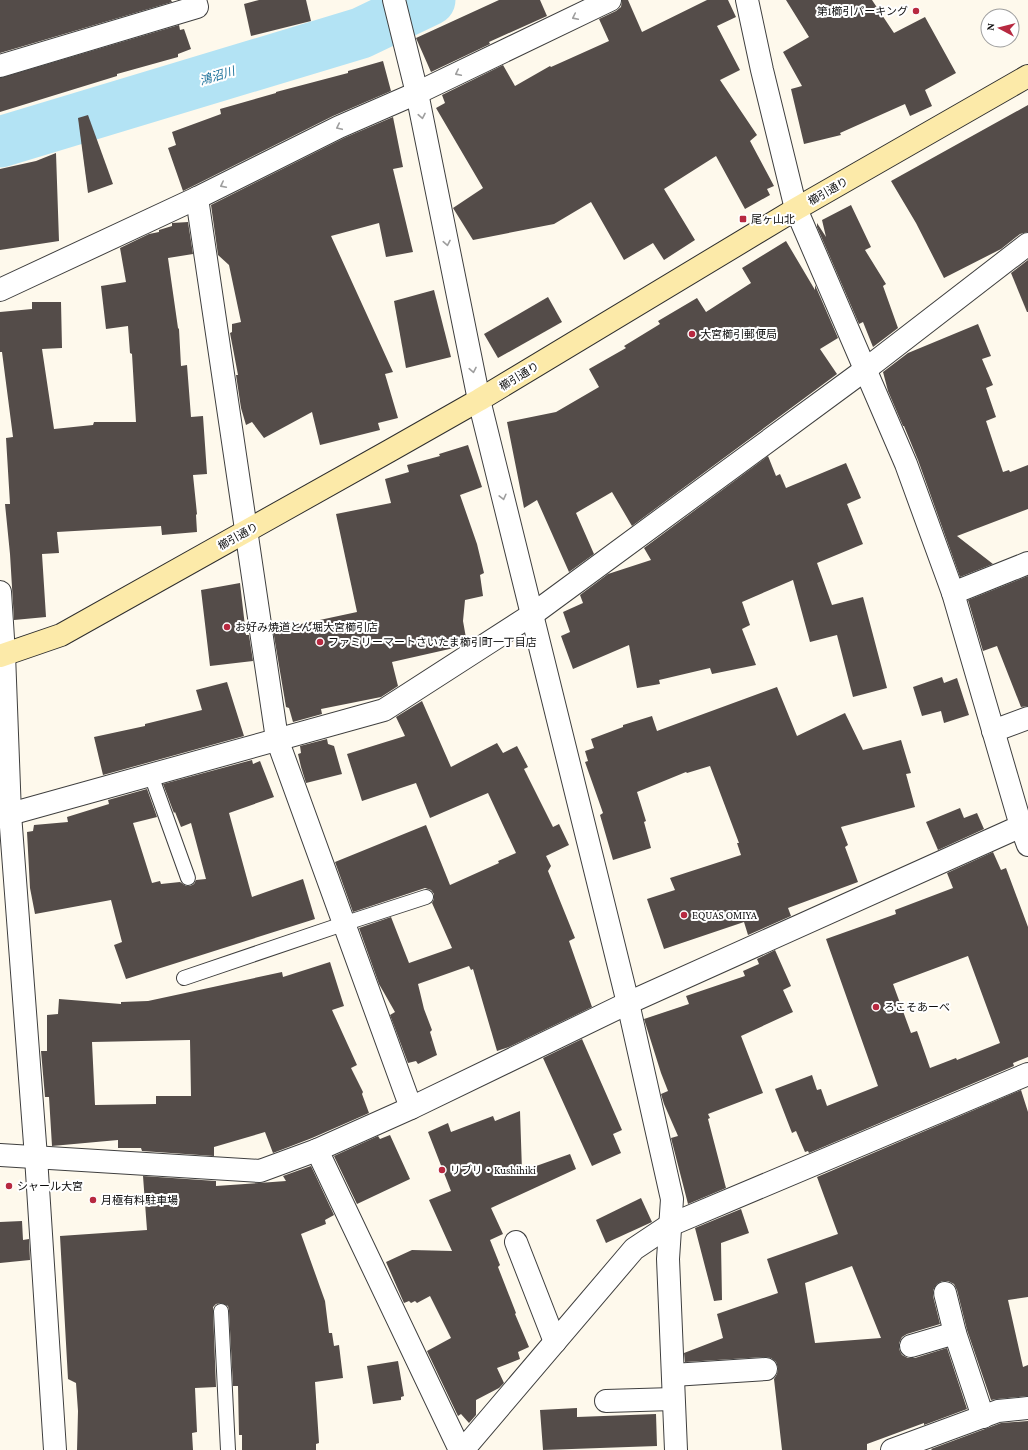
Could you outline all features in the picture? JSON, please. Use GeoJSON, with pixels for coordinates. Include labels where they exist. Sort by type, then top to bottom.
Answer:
{"type":"FeatureCollection","features":[{"type":"Feature","properties":{"kind":"street"},"geometry":{"type":"LineString","coordinates":[[0,66],[196,7],[195,0]]}},
{"type":"Feature","properties":{"kind":"street"},"geometry":{"type":"LineString","coordinates":[[0,290],[197,198],[339,127],[417,93],[610,0]]}},
{"type":"Feature","properties":{"kind":"street"},"geometry":{"type":"LineString","coordinates":[[0,1155],[260,1171],[317,1150],[411,1108],[628,1003],[1026,832],[993,731],[953,592],[906,464],[796,209],[762,70],[747,0]]}},
{"type":"Feature","properties":{"kind":"street"},"geometry":{"type":"LineString","coordinates":[[394,2],[417,93],[479,400],[628,1003],[672,1199],[668,1259],[676,1450]]}},
{"type":"Feature","properties":{"kind":"street","name":"櫛引通り"},"geometry":{"type":"LineString","coordinates":[[2,655],[61,636],[246,532],[479,400],[796,209],[1028,76]]}},
{"type":"Feature","properties":{"kind":"street"},"geometry":{"type":"LineString","coordinates":[[197,198],[277,739],[411,1108]]}},
{"type":"Feature","properties":{"kind":"street"},"geometry":{"type":"LineString","coordinates":[[5,814],[384,710],[532,614],[866,369],[1028,244]]}},
{"type":"Feature","properties":{"kind":"street"},"geometry":{"type":"LineString","coordinates":[[953,592],[1028,563]]}},
{"type":"Feature","properties":{"kind":"street"},"geometry":{"type":"LineString","coordinates":[[0,592],[5,814],[36,1157],[55,1450]]}},
{"type":"Feature","properties":{"kind":"street"},"geometry":{"type":"LineString","coordinates":[[993,731],[1028,718]]}},
{"type":"Feature","properties":{"kind":"street"},"geometry":{"type":"LineString","coordinates":[[463,1450],[634,1249],[670,1225],[887,1135],[1028,1074]]}},
{"type":"Feature","properties":{"kind":"street"},"geometry":{"type":"LineString","coordinates":[[317,1150],[460,1450]]}},
{"type":"Feature","properties":{"kind":"street"},"geometry":{"type":"LineString","coordinates":[[516,1242],[555,1342]]}},
{"type":"Feature","properties":{"kind":"street"},"geometry":{"type":"LineString","coordinates":[[945,1293],[955,1333],[983,1417]]}},
{"type":"Feature","properties":{"kind":"street"},"geometry":{"type":"LineString","coordinates":[[911,1346],[955,1333]]}},
{"type":"Feature","properties":{"kind":"street"},"geometry":{"type":"LineString","coordinates":[[673,1375],[766,1369]]}},
{"type":"Feature","properties":{"kind":"street"},"geometry":{"type":"LineString","coordinates":[[606,1401],[674,1399]]}},
{"type":"Feature","properties":{"kind":"street"},"geometry":{"type":"LineString","coordinates":[[892,1450],[998,1411],[1028,1408]]}},
{"type":"Feature","properties":{"kind":"lane"},"geometry":{"type":"LineString","coordinates":[[151,774],[188,878]]}},
{"type":"Feature","properties":{"kind":"lane"},"geometry":{"type":"LineString","coordinates":[[184,978],[426,897]]}},
{"type":"Feature","properties":{"kind":"lane"},"geometry":{"type":"LineString","coordinates":[[221,1311],[228,1450]]}},
{"type":"Feature","properties":{"kind":"building"},"geometry":{"type":"Polygon","coordinates":[[[0,0],[171,0],[172,2],[0,53],[0,0]]]}},
{"type":"Feature","properties":{"kind":"building"},"geometry":{"type":"Polygon","coordinates":[[[259,0],[306,0],[311,21],[251,36],[244,4],[259,0]]]}},
{"type":"Feature","properties":{"kind":"building"},"geometry":{"type":"Polygon","coordinates":[[[499,0],[540,0],[547,16],[489,42],[490,44],[431,72],[416,38],[499,0]]]}},
{"type":"Feature","properties":{"kind":"building"},"geometry":{"type":"Polygon","coordinates":[[[622,0],[628,0],[642,32],[707,0],[728,0],[736,17],[717,26],[740,70],[720,80],[757,135],[750,141],[774,186],[767,189],[770,195],[745,209],[716,156],[664,189],[695,240],[664,260],[653,243],[624,260],[591,202],[554,224],[473,240],[453,208],[483,188],[436,108],[445,103],[442,95],[503,65],[515,86],[550,66],[551,67],[609,41],[599,19],[621,7],[622,0]]]}},
{"type":"Feature","properties":{"kind":"building"},"geometry":{"type":"Polygon","coordinates":[[[786,0],[872,0],[894,33],[925,17],[956,73],[925,90],[932,106],[910,116],[905,104],[840,133],[841,135],[804,144],[791,89],[802,86],[783,52],[809,37],[786,0]]]}},
{"type":"Feature","properties":{"kind":"building"},"geometry":{"type":"Polygon","coordinates":[[[179,25],[180,30],[184,29],[191,49],[178,54],[178,57],[117,74],[117,76],[0,112],[0,78],[179,25]]]}},
{"type":"Feature","properties":{"kind":"building"},"geometry":{"type":"Polygon","coordinates":[[[383,61],[391,91],[333,116],[183,191],[168,148],[176,145],[172,132],[221,114],[220,109],[276,92],[348,73],[348,71],[383,61]]]}},
{"type":"Feature","properties":{"kind":"building"},"geometry":{"type":"Polygon","coordinates":[[[1028,105],[1028,232],[1020,234],[1001,249],[944,278],[916,223],[891,181],[1028,105]]]}},
{"type":"Feature","properties":{"kind":"building"},"geometry":{"type":"Polygon","coordinates":[[[88,115],[113,184],[88,193],[78,118],[88,115]]]}},
{"type":"Feature","properties":{"kind":"building"},"geometry":{"type":"Polygon","coordinates":[[[393,117],[403,167],[393,169],[413,252],[386,257],[379,223],[331,236],[393,372],[385,374],[398,418],[378,423],[380,430],[320,445],[312,412],[264,438],[252,422],[246,425],[241,408],[236,375],[238,375],[230,333],[232,332],[232,324],[241,322],[229,265],[218,255],[211,205],[344,138],[393,117]]]}},
{"type":"Feature","properties":{"kind":"building"},"geometry":{"type":"Polygon","coordinates":[[[56,153],[59,241],[0,250],[0,169],[36,161],[56,153]]]}},
{"type":"Feature","properties":{"kind":"building"},"geometry":{"type":"Polygon","coordinates":[[[851,205],[871,247],[865,250],[886,284],[883,286],[898,328],[873,347],[863,322],[859,324],[817,227],[817,223],[826,237],[822,220],[851,205]]]}},
{"type":"Feature","properties":{"kind":"building"},"geometry":{"type":"Polygon","coordinates":[[[188,222],[193,254],[168,258],[179,329],[181,366],[187,365],[191,417],[203,416],[207,474],[193,475],[197,514],[197,532],[162,535],[161,526],[57,532],[59,553],[42,554],[46,617],[14,620],[5,504],[10,504],[6,438],[13,437],[2,352],[0,352],[0,312],[32,309],[32,302],[61,302],[62,348],[42,349],[54,429],[93,425],[94,422],[136,422],[132,354],[130,353],[128,326],[106,329],[101,286],[126,282],[120,248],[149,234],[159,232],[159,230],[172,226],[172,223],[188,222]]]}},
{"type":"Feature","properties":{"kind":"building"},"geometry":{"type":"Polygon","coordinates":[[[786,241],[815,290],[815,285],[838,338],[820,349],[837,374],[632,526],[612,492],[576,513],[594,554],[569,572],[537,500],[524,508],[507,422],[556,412],[599,387],[589,369],[626,348],[624,346],[660,324],[658,321],[697,298],[706,312],[751,283],[742,268],[786,241]]]}},
{"type":"Feature","properties":{"kind":"building"},"geometry":{"type":"Polygon","coordinates":[[[1028,260],[1028,312],[1027,312],[1011,273],[1028,260]]]}},
{"type":"Feature","properties":{"kind":"building"},"geometry":{"type":"Polygon","coordinates":[[[434,290],[451,357],[406,368],[394,301],[434,290]]]}},
{"type":"Feature","properties":{"kind":"building"},"geometry":{"type":"Polygon","coordinates":[[[548,297],[562,322],[498,358],[484,334],[548,297]]]}},
{"type":"Feature","properties":{"kind":"building"},"geometry":{"type":"Polygon","coordinates":[[[978,324],[991,356],[982,359],[993,385],[986,388],[996,417],[986,421],[1003,472],[1009,470],[1010,472],[1028,465],[1028,509],[957,536],[993,564],[960,577],[918,460],[888,391],[883,372],[908,353],[978,324]]]}},
{"type":"Feature","properties":{"kind":"building"},"geometry":{"type":"Polygon","coordinates":[[[468,445],[482,487],[460,495],[477,544],[484,573],[480,575],[483,596],[465,600],[463,621],[466,638],[458,640],[459,644],[454,645],[454,648],[392,662],[398,686],[381,697],[321,709],[322,714],[293,722],[289,708],[286,707],[273,630],[357,612],[336,514],[391,503],[385,479],[409,472],[407,465],[440,456],[439,454],[468,445]]]}},
{"type":"Feature","properties":{"kind":"building"},"geometry":{"type":"Polygon","coordinates":[[[768,456],[776,476],[780,474],[786,488],[846,463],[861,498],[847,504],[863,544],[817,563],[832,605],[863,597],[887,688],[853,697],[837,635],[810,642],[793,580],[742,602],[750,625],[742,629],[756,665],[712,674],[710,668],[659,680],[660,684],[637,688],[629,645],[573,669],[561,636],[570,632],[563,612],[583,603],[580,595],[608,574],[651,560],[644,548],[768,456]]]}},
{"type":"Feature","properties":{"kind":"building"},"geometry":{"type":"Polygon","coordinates":[[[1028,576],[1028,706],[1021,707],[997,646],[983,651],[968,600],[1028,576]]]}},
{"type":"Feature","properties":{"kind":"building"},"geometry":{"type":"Polygon","coordinates":[[[240,583],[246,635],[249,635],[253,661],[210,666],[201,590],[240,583]]]}},
{"type":"Feature","properties":{"kind":"building"},"geometry":{"type":"Polygon","coordinates":[[[942,677],[944,683],[957,678],[969,715],[944,723],[941,711],[922,716],[913,687],[942,677]]]}},
{"type":"Feature","properties":{"kind":"building"},"geometry":{"type":"Polygon","coordinates":[[[227,682],[244,736],[103,775],[94,737],[145,726],[145,724],[202,710],[196,690],[227,682]]]}},
{"type":"Feature","properties":{"kind":"building"},"geometry":{"type":"Polygon","coordinates":[[[777,687],[797,736],[845,713],[863,750],[901,740],[911,773],[906,774],[915,807],[841,827],[848,845],[845,847],[858,882],[788,908],[791,916],[748,935],[744,922],[664,949],[647,899],[675,890],[670,878],[741,855],[737,843],[739,843],[710,766],[687,773],[686,772],[637,792],[646,821],[644,822],[651,848],[613,860],[600,815],[603,813],[585,762],[588,761],[585,751],[594,748],[591,739],[623,727],[623,725],[652,716],[657,731],[777,687]]]}},
{"type":"Feature","properties":{"kind":"building"},"geometry":{"type":"Polygon","coordinates":[[[422,701],[451,767],[497,743],[503,753],[517,746],[528,767],[524,769],[553,827],[559,824],[569,845],[546,856],[551,866],[548,871],[575,938],[569,941],[592,1007],[509,1047],[497,1051],[473,969],[471,970],[469,966],[418,984],[424,1009],[432,1030],[430,1032],[437,1055],[418,1064],[416,1061],[408,1063],[390,1015],[395,1012],[379,984],[359,928],[391,917],[409,963],[452,948],[432,903],[434,894],[431,890],[425,888],[353,912],[335,862],[426,825],[450,885],[499,863],[498,861],[516,853],[488,793],[430,818],[416,783],[362,801],[347,754],[405,736],[396,717],[422,701]]]}},
{"type":"Feature","properties":{"kind":"building"},"geometry":{"type":"Polygon","coordinates":[[[327,739],[328,744],[334,746],[342,774],[306,783],[298,754],[301,753],[300,746],[327,739]]]}},
{"type":"Feature","properties":{"kind":"building"},"geometry":{"type":"Polygon","coordinates":[[[252,760],[253,764],[260,761],[274,797],[229,813],[252,897],[303,879],[315,919],[126,979],[114,945],[122,942],[111,900],[35,914],[30,888],[27,832],[33,831],[34,825],[68,822],[67,817],[109,804],[108,800],[147,789],[157,817],[133,823],[152,883],[160,881],[161,884],[180,882],[186,886],[190,886],[194,884],[196,880],[206,879],[191,823],[181,827],[163,784],[252,760]]]}},
{"type":"Feature","properties":{"kind":"building"},"geometry":{"type":"Polygon","coordinates":[[[960,808],[964,818],[977,813],[984,829],[938,850],[926,822],[960,808]]]}},
{"type":"Feature","properties":{"kind":"building"},"geometry":{"type":"Polygon","coordinates":[[[993,852],[1001,870],[1006,868],[1028,927],[1028,1057],[1013,1063],[1014,1066],[809,1153],[808,1151],[805,1152],[796,1131],[792,1133],[775,1089],[812,1075],[817,1090],[821,1089],[827,1106],[878,1086],[826,939],[896,914],[895,910],[953,888],[947,873],[993,852]],[[968,956],[893,984],[911,1033],[917,1031],[930,1068],[956,1058],[957,1060],[1000,1043],[968,956]]]}},
{"type":"Feature","properties":{"kind":"building"},"geometry":{"type":"Polygon","coordinates":[[[775,950],[791,986],[783,990],[793,1012],[741,1036],[763,1093],[708,1114],[726,1188],[688,1204],[671,1138],[678,1136],[661,1094],[668,1091],[644,1019],[689,1004],[686,996],[745,976],[743,971],[759,964],[757,959],[775,950]]]}},
{"type":"Feature","properties":{"kind":"building"},"geometry":{"type":"Polygon","coordinates":[[[330,962],[344,1006],[332,1010],[357,1065],[351,1068],[363,1092],[362,1094],[369,1113],[273,1153],[265,1132],[214,1147],[214,1156],[142,1151],[141,1148],[118,1148],[118,1140],[52,1146],[49,1097],[45,1097],[41,1051],[47,1051],[47,1015],[58,1014],[59,999],[121,1004],[121,1002],[148,1001],[282,972],[283,977],[330,962]],[[190,1040],[92,1042],[95,1105],[156,1104],[156,1096],[191,1096],[190,1040]]]}},
{"type":"Feature","properties":{"kind":"building"},"geometry":{"type":"Polygon","coordinates":[[[582,1039],[622,1130],[613,1134],[621,1153],[592,1166],[543,1058],[582,1039]]]}},
{"type":"Feature","properties":{"kind":"building"},"geometry":{"type":"Polygon","coordinates":[[[1021,1090],[1028,1112],[1028,1297],[1008,1300],[1023,1367],[1028,1365],[1028,1396],[991,1400],[967,1330],[957,1290],[954,1284],[948,1281],[942,1281],[937,1284],[933,1290],[933,1296],[940,1324],[907,1334],[902,1337],[899,1343],[899,1349],[902,1355],[908,1358],[915,1358],[947,1348],[967,1409],[867,1444],[867,1450],[782,1450],[774,1379],[778,1368],[776,1362],[771,1358],[765,1357],[685,1362],[684,1353],[723,1338],[717,1314],[778,1293],[767,1259],[838,1234],[817,1177],[1021,1090]],[[852,1266],[805,1283],[815,1343],[881,1338],[852,1266]]]}},
{"type":"Feature","properties":{"kind":"building"},"geometry":{"type":"Polygon","coordinates":[[[520,1111],[522,1171],[570,1154],[576,1169],[491,1208],[503,1234],[490,1240],[500,1265],[498,1267],[516,1313],[515,1314],[529,1347],[518,1352],[520,1359],[497,1368],[504,1383],[499,1388],[476,1400],[476,1415],[469,1423],[461,1414],[458,1416],[427,1351],[451,1338],[430,1296],[417,1303],[415,1301],[411,1303],[409,1301],[404,1303],[386,1262],[412,1250],[452,1251],[429,1200],[451,1191],[428,1132],[448,1123],[451,1132],[493,1116],[495,1121],[520,1111]]]}},
{"type":"Feature","properties":{"kind":"building"},"geometry":{"type":"Polygon","coordinates":[[[390,1135],[410,1179],[357,1204],[334,1156],[378,1136],[380,1139],[390,1135]]]}},
{"type":"Feature","properties":{"kind":"building"},"geometry":{"type":"Polygon","coordinates":[[[311,1166],[334,1215],[325,1220],[326,1224],[301,1234],[325,1301],[329,1333],[332,1333],[334,1346],[339,1345],[343,1378],[315,1382],[319,1443],[316,1444],[316,1450],[242,1450],[242,1435],[239,1435],[238,1386],[233,1386],[229,1311],[228,1306],[221,1303],[216,1304],[213,1307],[216,1387],[195,1388],[197,1432],[192,1433],[193,1450],[77,1450],[78,1411],[76,1383],[68,1379],[60,1236],[147,1230],[143,1176],[216,1181],[216,1186],[286,1181],[283,1176],[311,1166]]]}},
{"type":"Feature","properties":{"kind":"building"},"geometry":{"type":"Polygon","coordinates":[[[641,1198],[652,1222],[606,1243],[596,1220],[641,1198]]]}},
{"type":"Feature","properties":{"kind":"building"},"geometry":{"type":"Polygon","coordinates":[[[741,1209],[749,1233],[721,1243],[722,1300],[714,1301],[695,1228],[741,1209]]]}},
{"type":"Feature","properties":{"kind":"building"},"geometry":{"type":"Polygon","coordinates":[[[22,1221],[23,1240],[29,1239],[30,1260],[0,1263],[0,1222],[22,1221]]]}},
{"type":"Feature","properties":{"kind":"building"},"geometry":{"type":"Polygon","coordinates":[[[398,1361],[404,1396],[401,1397],[401,1400],[373,1404],[367,1366],[398,1361]]]}},
{"type":"Feature","properties":{"kind":"building"},"geometry":{"type":"Polygon","coordinates":[[[577,1408],[577,1417],[656,1414],[657,1446],[543,1450],[540,1410],[577,1408]]]}},
{"type":"Feature","properties":{"kind":"building"},"geometry":{"type":"Polygon","coordinates":[[[1028,1421],[1028,1450],[931,1449],[1001,1423],[1028,1421]]]}},
{"type":"Feature","properties":{"kind":"waterway","name":"鴻沼川"},"geometry":{"type":"LineString","coordinates":[[0,142],[361,33],[430,0]]}},
{"type":"Feature","properties":{"kind":"place","name":"第1櫛引パーキング"},"geometry":{"type":"Point","coordinates":[916,11]}},
{"type":"Feature","properties":{"kind":"place","name":"尾ヶ山北"},"geometry":{"type":"Point","coordinates":[743,219]}},
{"type":"Feature","properties":{"kind":"place","name":"大宮櫛引郵便局"},"geometry":{"type":"Point","coordinates":[692,334]}},
{"type":"Feature","properties":{"kind":"place","name":"お好み焼道とん堀大宮櫛引店"},"geometry":{"type":"Point","coordinates":[227,627]}},
{"type":"Feature","properties":{"kind":"place","name":"ファミリーマートさいたま櫛引町一丁目店"},"geometry":{"type":"Point","coordinates":[320,642]}},
{"type":"Feature","properties":{"kind":"place","name":"EQUAS OMIYA"},"geometry":{"type":"Point","coordinates":[684,915]}},
{"type":"Feature","properties":{"kind":"place","name":"ろこそあーべ"},"geometry":{"type":"Point","coordinates":[876,1007]}},
{"type":"Feature","properties":{"kind":"place","name":"リブリ・Kushihiki"},"geometry":{"type":"Point","coordinates":[442,1170]}},
{"type":"Feature","properties":{"kind":"place","name":"シャール大宮"},"geometry":{"type":"Point","coordinates":[9,1186]}},
{"type":"Feature","properties":{"kind":"place","name":"月極有料駐車場"},"geometry":{"type":"Point","coordinates":[93,1200]}}]}
